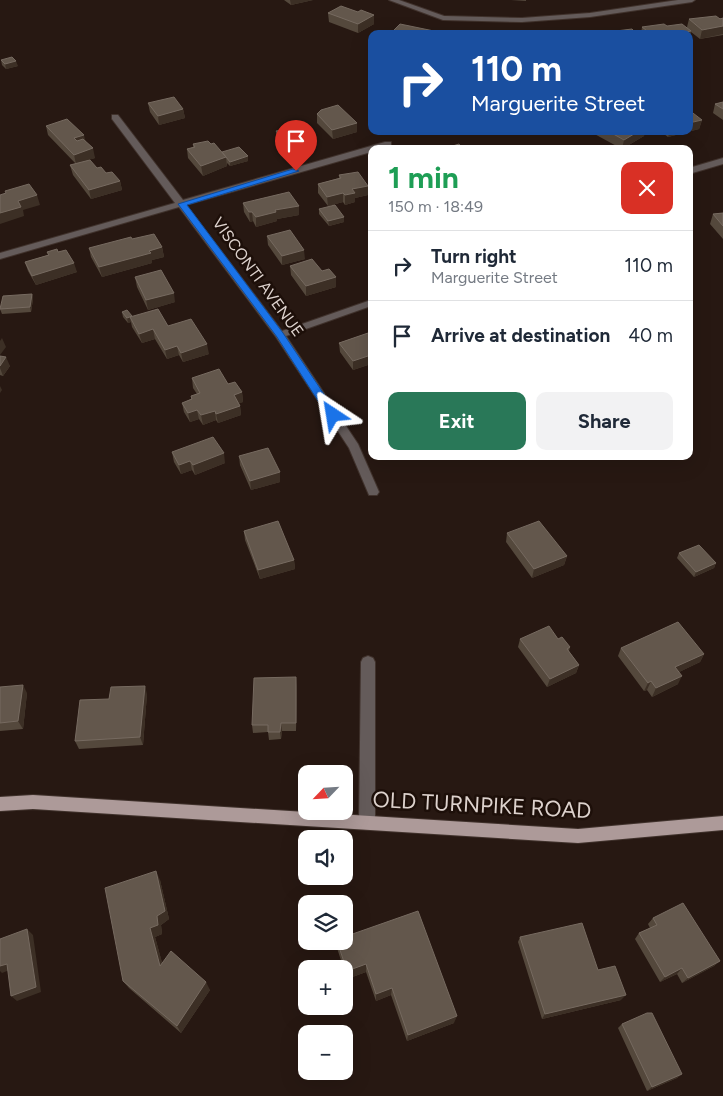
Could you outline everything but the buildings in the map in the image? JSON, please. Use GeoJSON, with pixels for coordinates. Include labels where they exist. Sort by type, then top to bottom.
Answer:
{"type":"FeatureCollection","features":[{"type":"Feature","properties":{"kind":"main road","name":"OLD TURNPIKE ROAD"},"geometry":{"type":"LineString","coordinates":[[0,804],[33,802],[578,836],[723,823]]}},
{"type":"Feature","properties":{"kind":"street"},"geometry":{"type":"LineString","coordinates":[[392,0],[443,18],[522,20],[590,16],[692,0]]}},
{"type":"Feature","properties":{"kind":"street","name":"VISCONTI AVENUE"},"geometry":{"type":"LineString","coordinates":[[115,117],[280,335],[354,447],[373,492]]}},
{"type":"Feature","properties":{"kind":"street"},"geometry":{"type":"LineString","coordinates":[[0,256],[368,150]]}},
{"type":"Feature","properties":{"kind":"street"},"geometry":{"type":"LineString","coordinates":[[693,171],[723,161]]}},
{"type":"Feature","properties":{"kind":"street"},"geometry":{"type":"LineString","coordinates":[[280,335],[368,304]]}},
{"type":"Feature","properties":{"kind":"street"},"geometry":{"type":"LineString","coordinates":[[367,822],[368,662]]}},
{"type":"Feature","properties":{"kind":"route"},"geometry":{"type":"LineString","coordinates":[[296,171],[182,204],[280,335],[333,415]]}}]}
